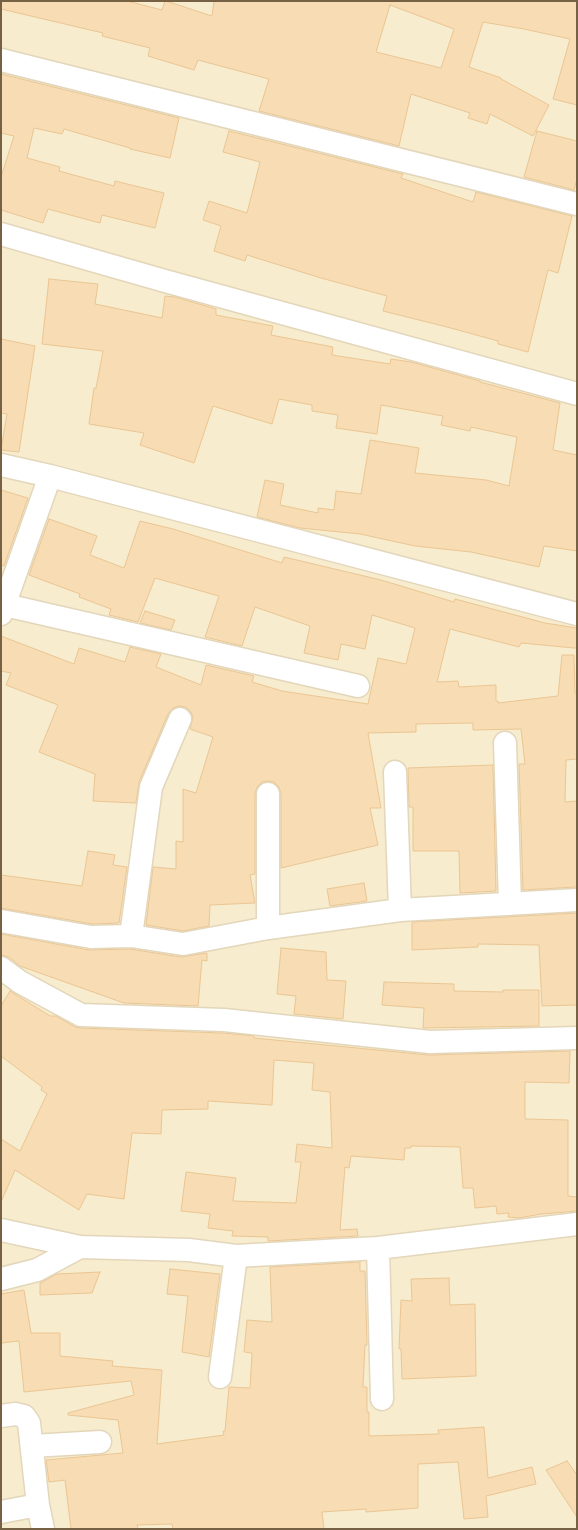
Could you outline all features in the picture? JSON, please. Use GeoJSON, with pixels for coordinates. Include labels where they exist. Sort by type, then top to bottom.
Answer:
{"type":"FeatureCollection","features":[{"type":"Feature","properties":{"kind":"street"},"geometry":{"type":"LineString","coordinates":[[1,60],[577,204]]}},
{"type":"Feature","properties":{"kind":"street"},"geometry":{"type":"LineString","coordinates":[[1,234],[577,394],[577,389]]}},
{"type":"Feature","properties":{"kind":"street"},"geometry":{"type":"LineString","coordinates":[[1,465],[50,476],[577,614]]}},
{"type":"Feature","properties":{"kind":"street"},"geometry":{"type":"LineString","coordinates":[[50,476],[3,609],[358,686]]}},
{"type":"Feature","properties":{"kind":"street"},"geometry":{"type":"LineString","coordinates":[[131,936],[151,787],[180,719]]}},
{"type":"Feature","properties":{"kind":"street"},"geometry":{"type":"LineString","coordinates":[[505,743],[510,904]]}},
{"type":"Feature","properties":{"kind":"street"},"geometry":{"type":"LineString","coordinates":[[395,772],[400,910]]}},
{"type":"Feature","properties":{"kind":"street"},"geometry":{"type":"LineString","coordinates":[[268,794],[268,928]]}},
{"type":"Feature","properties":{"kind":"street"},"geometry":{"type":"LineString","coordinates":[[1,921],[91,937],[131,936],[183,944],[268,928],[400,910],[577,900]]}},
{"type":"Feature","properties":{"kind":"street"},"geometry":{"type":"LineString","coordinates":[[1,968],[20,982],[81,1015],[224,1020],[430,1042],[577,1038]]}},
{"type":"Feature","properties":{"kind":"street"},"geometry":{"type":"LineString","coordinates":[[1,1230],[80,1247],[189,1250],[236,1256],[378,1248],[577,1224]]}},
{"type":"Feature","properties":{"kind":"street"},"geometry":{"type":"LineString","coordinates":[[1,1279],[37,1270],[80,1247]]}},
{"type":"Feature","properties":{"kind":"street"},"geometry":{"type":"LineString","coordinates":[[378,1248],[382,1399]]}},
{"type":"Feature","properties":{"kind":"street"},"geometry":{"type":"LineString","coordinates":[[220,1376],[236,1256]]}},
{"type":"Feature","properties":{"kind":"street"},"geometry":{"type":"LineString","coordinates":[[1,1416],[14,1414],[24,1416],[29,1423],[38,1506],[43,1529]]}},
{"type":"Feature","properties":{"kind":"street"},"geometry":{"type":"LineString","coordinates":[[32,1446],[100,1442]]}},
{"type":"Feature","properties":{"kind":"street"},"geometry":{"type":"LineString","coordinates":[[1,1512],[38,1506]]}},
{"type":"Feature","properties":{"kind":"shaded area"},"geometry":{"type":"Polygon","coordinates":[[[1,1],[577,1],[577,1529],[1,1529],[1,1]]]}},
{"type":"Feature","properties":{"kind":"building"},"geometry":{"type":"Polygon","coordinates":[[[1,1],[127,1],[162,10],[166,1],[212,16],[214,1],[577,1],[577,105],[553,99],[570,39],[483,22],[469,67],[501,78],[549,105],[533,136],[490,114],[487,124],[468,118],[470,113],[411,94],[399,146],[259,111],[269,79],[198,60],[194,70],[148,56],[150,48],[102,36],[103,33],[1,9],[1,1]],[[390,5],[376,52],[441,68],[454,29],[390,5]]]}},
{"type":"Feature","properties":{"kind":"building"},"geometry":{"type":"Polygon","coordinates":[[[1,74],[179,118],[170,158],[130,149],[64,129],[62,134],[34,128],[27,158],[60,167],[59,171],[114,186],[115,181],[164,193],[155,228],[102,215],[100,223],[48,209],[43,223],[1,210],[1,177],[14,136],[1,133],[1,74]]]}},
{"type":"Feature","properties":{"kind":"building"},"geometry":{"type":"Polygon","coordinates":[[[229,131],[403,174],[401,178],[473,202],[476,192],[572,216],[558,273],[548,270],[528,352],[498,344],[498,341],[383,311],[387,296],[247,255],[245,261],[214,251],[221,226],[203,220],[209,201],[247,213],[260,162],[223,152],[229,131]]]}},
{"type":"Feature","properties":{"kind":"building"},"geometry":{"type":"Polygon","coordinates":[[[537,131],[577,141],[577,179],[574,190],[524,177],[537,131]]]}},
{"type":"Feature","properties":{"kind":"building"},"geometry":{"type":"Polygon","coordinates":[[[49,279],[98,284],[95,304],[162,318],[165,296],[175,297],[216,309],[216,315],[273,326],[271,335],[333,347],[332,355],[390,364],[391,359],[411,362],[560,403],[553,450],[577,455],[577,551],[544,546],[539,567],[471,552],[415,546],[360,534],[300,528],[257,517],[265,480],[284,484],[280,505],[318,513],[318,508],[334,510],[336,491],[361,494],[370,440],[419,448],[415,473],[486,480],[509,486],[517,437],[471,427],[470,431],[441,425],[443,416],[381,405],[377,434],[336,428],[338,415],[312,411],[312,405],[279,399],[272,424],[213,406],[194,463],[140,445],[144,433],[89,424],[94,388],[96,388],[103,351],[42,344],[49,279]]]}},
{"type":"Feature","properties":{"kind":"building"},"geometry":{"type":"Polygon","coordinates":[[[1,339],[35,346],[19,452],[1,450],[7,414],[1,413],[1,339]]]}},
{"type":"Feature","properties":{"kind":"building"},"geometry":{"type":"Polygon","coordinates":[[[1,490],[28,498],[4,566],[1,565],[1,490]]]}},
{"type":"Feature","properties":{"kind":"building"},"geometry":{"type":"Polygon","coordinates":[[[49,519],[97,536],[90,555],[124,568],[140,521],[173,529],[282,563],[284,557],[381,580],[454,602],[455,599],[545,623],[577,628],[577,648],[521,643],[519,647],[450,629],[437,682],[458,681],[459,687],[496,685],[496,701],[498,703],[558,696],[562,655],[574,655],[575,693],[577,693],[577,759],[566,760],[565,802],[577,801],[577,887],[523,890],[519,764],[525,764],[521,729],[473,730],[473,723],[416,724],[416,732],[368,733],[381,808],[370,808],[378,845],[281,868],[281,794],[279,787],[274,782],[262,782],[257,787],[255,794],[255,874],[250,875],[255,903],[210,905],[209,926],[183,931],[146,925],[153,867],[176,869],[176,841],[183,842],[183,789],[196,793],[213,737],[190,729],[193,717],[186,707],[179,706],[173,708],[168,714],[139,782],[136,803],[93,801],[95,774],[39,752],[58,705],[6,685],[11,673],[1,671],[1,636],[74,664],[79,648],[125,662],[130,647],[161,654],[156,667],[201,685],[206,665],[254,676],[252,682],[282,691],[368,704],[378,658],[406,664],[415,628],[372,615],[365,649],[341,644],[338,660],[304,653],[310,626],[255,607],[242,646],[205,637],[219,596],[155,578],[138,622],[109,615],[111,609],[79,597],[80,594],[29,575],[49,519]]]}},
{"type":"Feature","properties":{"kind":"building"},"geometry":{"type":"Polygon","coordinates":[[[145,611],[175,620],[171,630],[140,623],[145,611]]]}},
{"type":"Feature","properties":{"kind":"building"},"geometry":{"type":"Polygon","coordinates":[[[493,765],[496,891],[460,893],[459,851],[413,851],[413,807],[409,807],[408,768],[493,765]]]}},
{"type":"Feature","properties":{"kind":"building"},"geometry":{"type":"Polygon","coordinates":[[[88,851],[115,855],[113,865],[127,867],[119,923],[92,924],[1,908],[1,875],[82,886],[88,851]]]}},
{"type":"Feature","properties":{"kind":"building"},"geometry":{"type":"Polygon","coordinates":[[[364,883],[367,901],[330,906],[327,889],[364,883]]]}},
{"type":"Feature","properties":{"kind":"building"},"geometry":{"type":"Polygon","coordinates":[[[577,913],[577,1005],[542,1006],[539,945],[478,944],[478,947],[412,950],[412,922],[577,913]]]}},
{"type":"Feature","properties":{"kind":"building"},"geometry":{"type":"Polygon","coordinates":[[[1,934],[89,950],[130,949],[181,957],[207,953],[207,961],[202,960],[198,1006],[124,1003],[20,966],[9,957],[1,955],[1,934]]]}},
{"type":"Feature","properties":{"kind":"building"},"geometry":{"type":"Polygon","coordinates":[[[281,948],[326,952],[327,980],[346,981],[343,1019],[294,1014],[296,996],[277,994],[281,948]]]}},
{"type":"Feature","properties":{"kind":"building"},"geometry":{"type":"Polygon","coordinates":[[[384,982],[454,984],[454,991],[503,992],[503,990],[539,990],[539,1026],[423,1028],[424,1008],[382,1005],[384,982]]]}},
{"type":"Feature","properties":{"kind":"building"},"geometry":{"type":"Polygon","coordinates":[[[10,991],[50,1016],[56,1016],[75,1027],[81,1028],[223,1033],[254,1036],[254,1038],[429,1055],[570,1051],[569,1083],[525,1082],[525,1119],[568,1120],[568,1196],[577,1197],[577,1211],[519,1218],[508,1217],[509,1213],[497,1214],[496,1206],[475,1208],[473,1188],[463,1188],[460,1147],[411,1146],[411,1148],[405,1148],[404,1160],[351,1156],[349,1168],[345,1167],[340,1230],[357,1229],[358,1236],[268,1241],[268,1237],[232,1236],[233,1231],[208,1228],[210,1214],[181,1211],[186,1172],[236,1178],[233,1201],[296,1203],[301,1162],[295,1162],[297,1144],[332,1148],[330,1092],[312,1090],[314,1063],[274,1060],[272,1105],[208,1101],[208,1109],[162,1110],[161,1134],[132,1133],[124,1199],[87,1194],[79,1210],[15,1170],[1,1202],[1,1139],[20,1151],[47,1094],[41,1090],[42,1087],[1,1056],[1,1006],[10,991]]]}},
{"type":"Feature","properties":{"kind":"building"},"geometry":{"type":"Polygon","coordinates":[[[360,1262],[360,1271],[365,1271],[367,1345],[365,1345],[363,1387],[367,1387],[369,1436],[439,1434],[438,1430],[484,1427],[488,1478],[532,1467],[536,1484],[486,1496],[488,1517],[464,1519],[458,1462],[418,1464],[418,1508],[366,1512],[366,1509],[322,1512],[324,1529],[173,1529],[172,1524],[137,1525],[138,1529],[71,1529],[65,1480],[49,1482],[46,1460],[123,1453],[118,1420],[68,1415],[68,1413],[134,1395],[131,1381],[24,1392],[19,1341],[1,1343],[1,1294],[24,1290],[31,1333],[60,1333],[60,1356],[113,1361],[112,1366],[162,1370],[157,1444],[224,1435],[229,1387],[250,1388],[252,1353],[244,1352],[247,1320],[272,1322],[270,1267],[360,1262]]]}},
{"type":"Feature","properties":{"kind":"building"},"geometry":{"type":"Polygon","coordinates":[[[170,1269],[220,1274],[209,1357],[182,1352],[188,1296],[167,1294],[170,1269]]]}},
{"type":"Feature","properties":{"kind":"building"},"geometry":{"type":"Polygon","coordinates":[[[100,1272],[92,1293],[40,1295],[40,1283],[57,1274],[100,1272]]]}},
{"type":"Feature","properties":{"kind":"building"},"geometry":{"type":"Polygon","coordinates":[[[449,1278],[450,1305],[475,1304],[476,1376],[402,1379],[401,1349],[399,1349],[401,1300],[412,1301],[411,1279],[449,1278]]]}},
{"type":"Feature","properties":{"kind":"building"},"geometry":{"type":"Polygon","coordinates":[[[567,1461],[577,1475],[577,1517],[546,1470],[567,1461]]]}}]}
